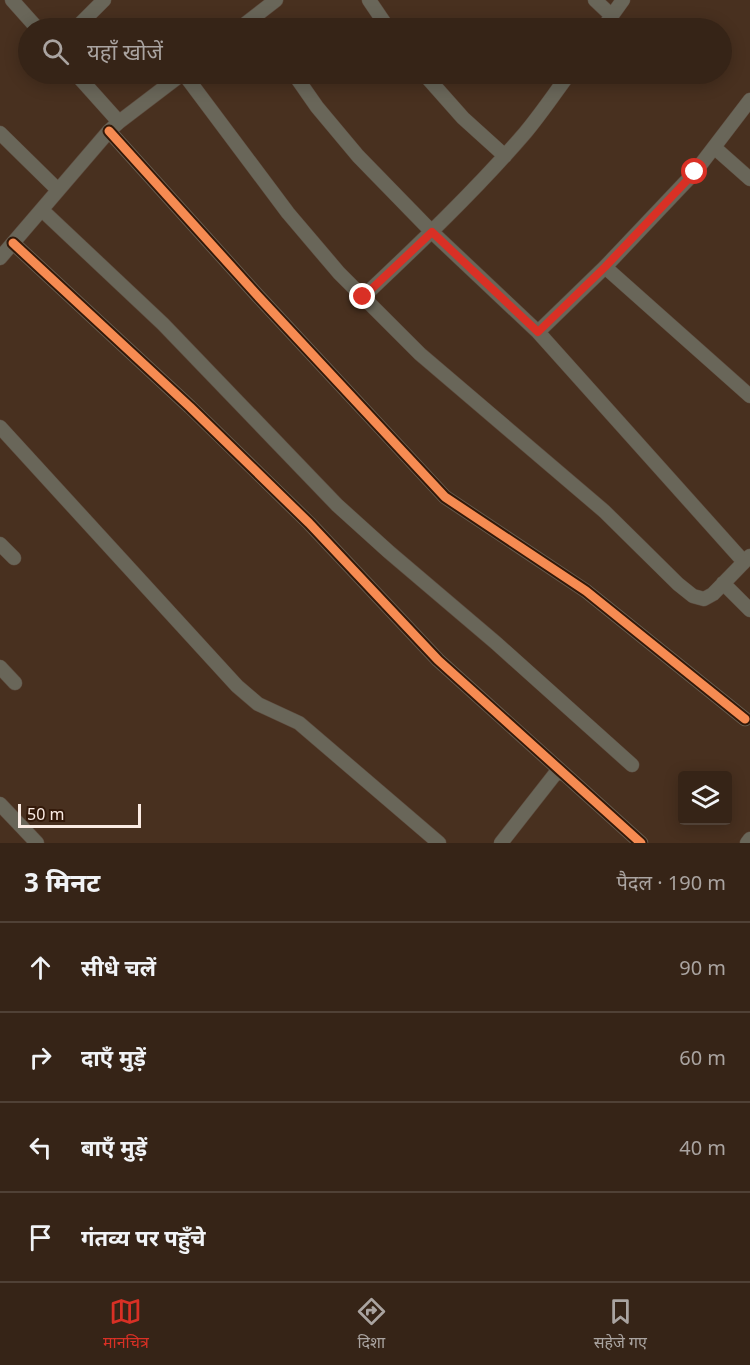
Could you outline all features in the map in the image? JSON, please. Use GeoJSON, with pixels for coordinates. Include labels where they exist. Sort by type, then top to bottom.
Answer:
{"type":"FeatureCollection","features":[{"type":"Feature","properties":{"kind":"street"},"geometry":{"type":"LineString","coordinates":[[12,0],[28,18]]}},
{"type":"Feature","properties":{"kind":"street"},"geometry":{"type":"LineString","coordinates":[[86,18],[104,0]]}},
{"type":"Feature","properties":{"kind":"street"},"geometry":{"type":"LineString","coordinates":[[252,18],[276,0]]}},
{"type":"Feature","properties":{"kind":"street"},"geometry":{"type":"LineString","coordinates":[[369,0],[381,18]]}},
{"type":"Feature","properties":{"kind":"street"},"geometry":{"type":"LineString","coordinates":[[595,0],[612,16],[623,0]]}},
{"type":"Feature","properties":{"kind":"street"},"geometry":{"type":"LineString","coordinates":[[83,84],[114,126],[264,304],[445,497],[586,591],[745,719]]}},
{"type":"Feature","properties":{"kind":"street"},"geometry":{"type":"LineString","coordinates":[[1,254],[114,126],[170,84]]}},
{"type":"Feature","properties":{"kind":"street"},"geometry":{"type":"LineString","coordinates":[[191,84],[288,213],[339,273],[420,354],[604,512],[693,596],[704,598],[712,594],[747,559],[538,332],[432,232],[358,156],[301,84]]}},
{"type":"Feature","properties":{"kind":"street"},"geometry":{"type":"LineString","coordinates":[[433,84],[463,118],[504,156]]}},
{"type":"Feature","properties":{"kind":"street"},"geometry":{"type":"LineString","coordinates":[[363,297],[432,232],[504,156],[527,131],[562,84]]}},
{"type":"Feature","properties":{"kind":"street"},"geometry":{"type":"LineString","coordinates":[[538,332],[605,267],[695,172],[750,100]]}},
{"type":"Feature","properties":{"kind":"street"},"geometry":{"type":"LineString","coordinates":[[0,132],[58,190]]}},
{"type":"Feature","properties":{"kind":"street"},"geometry":{"type":"LineString","coordinates":[[715,148],[750,179]]}},
{"type":"Feature","properties":{"kind":"street"},"geometry":{"type":"LineString","coordinates":[[42,210],[163,324],[338,505],[389,552],[496,642],[632,765]]}},
{"type":"Feature","properties":{"kind":"street"},"geometry":{"type":"LineString","coordinates":[[13,243],[190,407],[309,523],[438,660],[640,843]]}},
{"type":"Feature","properties":{"kind":"street"},"geometry":{"type":"LineString","coordinates":[[605,267],[750,396]]}},
{"type":"Feature","properties":{"kind":"street"},"geometry":{"type":"LineString","coordinates":[[0,427],[237,686],[258,704],[299,723],[439,843]]}},
{"type":"Feature","properties":{"kind":"street"},"geometry":{"type":"LineString","coordinates":[[0,544],[14,558]]}},
{"type":"Feature","properties":{"kind":"street"},"geometry":{"type":"LineString","coordinates":[[723,583],[750,610]]}},
{"type":"Feature","properties":{"kind":"street"},"geometry":{"type":"LineString","coordinates":[[0,667],[15,683]]}},
{"type":"Feature","properties":{"kind":"street"},"geometry":{"type":"LineString","coordinates":[[501,843],[559,769]]}},
{"type":"Feature","properties":{"kind":"street"},"geometry":{"type":"LineString","coordinates":[[0,804],[37,843]]}},
{"type":"Feature","properties":{"kind":"street"},"geometry":{"type":"LineString","coordinates":[[747,843],[750,839]]}},
{"type":"Feature","properties":{"kind":"cycle path"},"geometry":{"type":"LineString","coordinates":[[109,131],[257,295],[445,497],[586,591],[745,719]]}},
{"type":"Feature","properties":{"kind":"cycle path"},"geometry":{"type":"LineString","coordinates":[[13,243],[190,407],[309,523],[438,660],[641,843]]}},
{"type":"Feature","properties":{"kind":"route"},"geometry":{"type":"LineString","coordinates":[[363,297],[432,232],[538,332],[605,267],[695,172]]}}]}
